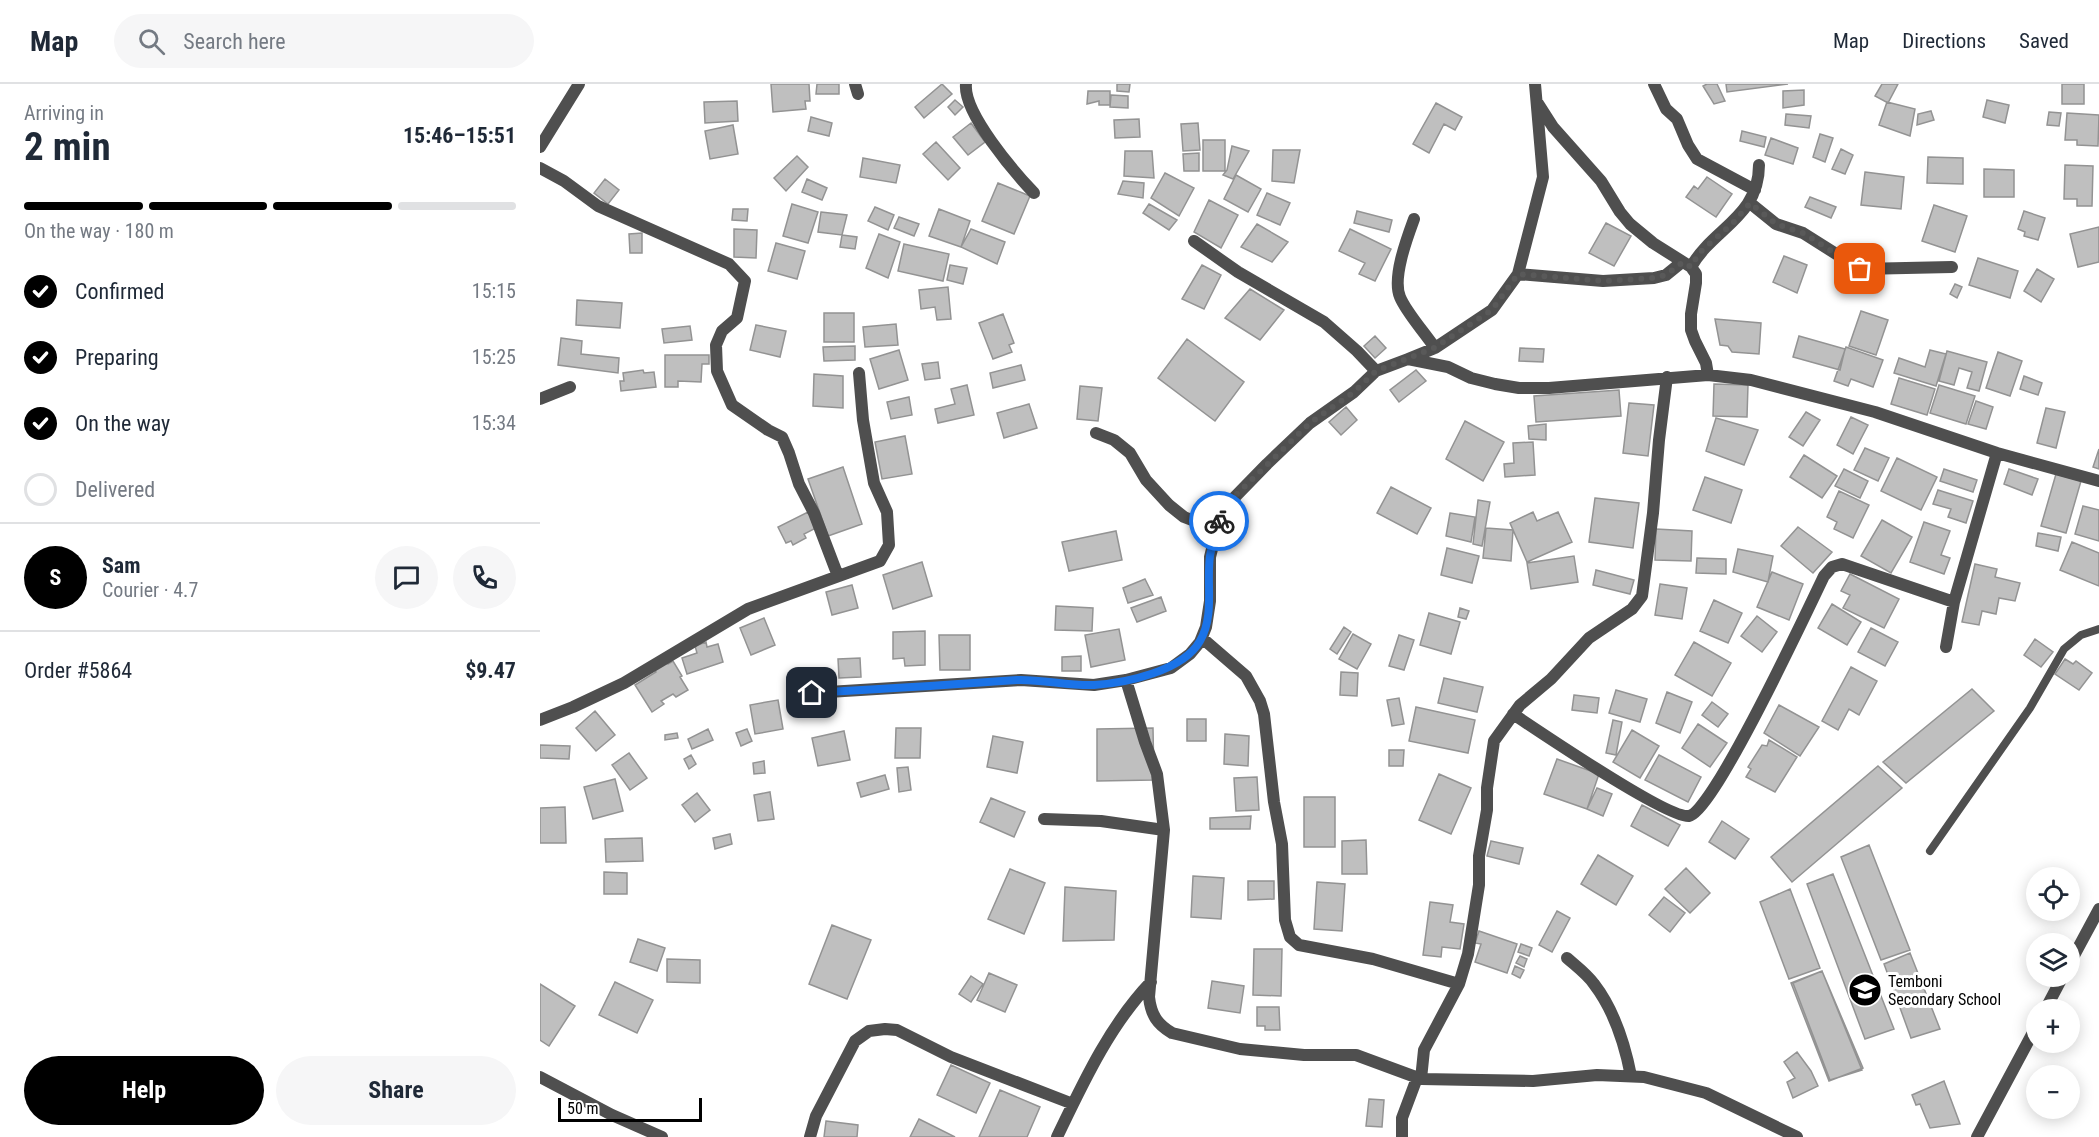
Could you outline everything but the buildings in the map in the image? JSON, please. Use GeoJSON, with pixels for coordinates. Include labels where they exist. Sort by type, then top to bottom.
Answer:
{"type":"FeatureCollection","features":[{"type":"Feature","properties":{"kind":"street"},"geometry":{"type":"LineString","coordinates":[[540,147],[579,84]]}},
{"type":"Feature","properties":{"kind":"street"},"geometry":{"type":"LineString","coordinates":[[966,84],[965,90],[969,100],[993,144],[1034,193]]}},
{"type":"Feature","properties":{"kind":"street"},"geometry":{"type":"LineString","coordinates":[[812,693],[1021,680],[1095,685],[1126,680],[1171,668],[1190,654],[1202,638],[1206,627],[1210,601],[1210,557],[1220,517],[1235,496],[1310,423],[1354,392],[1376,371],[1434,348],[1492,310],[1518,274],[1542,177],[1535,84]]}},
{"type":"Feature","properties":{"kind":"street"},"geometry":{"type":"LineString","coordinates":[[1654,84],[1666,109],[1677,119],[1697,159],[1755,190]]}},
{"type":"Feature","properties":{"kind":"street"},"geometry":{"type":"LineString","coordinates":[[1537,102],[1553,127],[1601,181],[1630,225],[1653,243],[1687,264],[1696,274],[1691,330],[1706,363],[1708,375]]}},
{"type":"Feature","properties":{"kind":"street"},"geometry":{"type":"LineString","coordinates":[[1518,274],[1603,281],[1654,278],[1666,275],[1687,264],[1733,223],[1750,203],[1759,179],[1759,165]]}},
{"type":"Feature","properties":{"kind":"street"},"geometry":{"type":"LineString","coordinates":[[540,168],[564,181],[598,206],[729,264],[742,275],[745,281],[737,318],[722,331],[716,345],[717,371],[732,405],[782,437],[838,576]]}},
{"type":"Feature","properties":{"kind":"street"},"geometry":{"type":"LineString","coordinates":[[1750,203],[1776,224],[1803,233],[1860,269],[1952,267]]}},
{"type":"Feature","properties":{"kind":"street"},"geometry":{"type":"LineString","coordinates":[[1414,219],[1404,245],[1396,285],[1400,298],[1434,348]]}},
{"type":"Feature","properties":{"kind":"street"},"geometry":{"type":"LineString","coordinates":[[1194,241],[1238,272],[1324,322],[1376,371]]}},
{"type":"Feature","properties":{"kind":"street"},"geometry":{"type":"LineString","coordinates":[[1408,359],[1448,367],[1471,378],[1519,388],[1549,388],[1708,375],[1770,383],[1875,412],[1997,453],[2099,481]]}},
{"type":"Feature","properties":{"kind":"street"},"geometry":{"type":"LineString","coordinates":[[540,720],[624,683],[748,609],[880,561],[889,544],[887,512],[874,483],[863,420],[859,374]]}},
{"type":"Feature","properties":{"kind":"street"},"geometry":{"type":"LineString","coordinates":[[1401,1137],[1402,1118],[1419,1079],[1424,1050],[1460,984],[1468,954],[1479,885],[1479,856],[1487,810],[1487,788],[1494,741],[1520,705],[1551,679],[1589,638],[1632,609],[1642,596],[1653,513],[1666,377]]}},
{"type":"Feature","properties":{"kind":"street"},"geometry":{"type":"LineString","coordinates":[[540,399],[570,387]]}},
{"type":"Feature","properties":{"kind":"street"},"geometry":{"type":"LineString","coordinates":[[1096,433],[1114,440],[1130,453],[1146,480],[1169,505],[1184,517],[1197,522],[1220,517]]}},
{"type":"Feature","properties":{"kind":"street"},"geometry":{"type":"LineString","coordinates":[[1946,647],[1954,602],[1997,453]]}},
{"type":"Feature","properties":{"kind":"street"},"geometry":{"type":"LineString","coordinates":[[1513,714],[1566,750],[1648,798],[1674,813],[1689,816],[1699,812],[1763,702],[1824,576],[1832,567],[1842,564],[1954,602]]}},
{"type":"Feature","properties":{"kind":"street"},"geometry":{"type":"LineString","coordinates":[[1202,638],[1246,676],[1260,700],[1264,714],[1274,802],[1282,844],[1285,920],[1290,937],[1299,945],[1373,959],[1460,984]]}},
{"type":"Feature","properties":{"kind":"street"},"geometry":{"type":"LineString","coordinates":[[1126,680],[1157,774],[1164,830],[1149,997],[1150,1008],[1155,1019],[1172,1033],[1240,1049],[1304,1055],[1356,1055],[1419,1079],[1533,1081],[1597,1075],[1644,1077],[1706,1092],[1793,1136]]}},
{"type":"Feature","properties":{"kind":"street"},"geometry":{"type":"LineString","coordinates":[[1044,819],[1101,821],[1164,830]]}},
{"type":"Feature","properties":{"kind":"street"},"geometry":{"type":"LineString","coordinates":[[2080,944],[2099,909]]}},
{"type":"Feature","properties":{"kind":"street"},"geometry":{"type":"LineString","coordinates":[[1567,958],[1594,984],[1606,1004],[1624,1049],[1631,1076]]}},
{"type":"Feature","properties":{"kind":"street"},"geometry":{"type":"LineString","coordinates":[[1057,1137],[1117,1023],[1130,1004],[1151,981]]}},
{"type":"Feature","properties":{"kind":"street"},"geometry":{"type":"LineString","coordinates":[[810,1137],[816,1116],[855,1041],[869,1031],[897,1030],[951,1057],[1073,1104]]}},
{"type":"Feature","properties":{"kind":"street"},"geometry":{"type":"LineString","coordinates":[[1977,1137],[2026,1046]]}},
{"type":"Feature","properties":{"kind":"street"},"geometry":{"type":"LineString","coordinates":[[540,1077],[662,1137]]}},
{"type":"Feature","properties":{"kind":"lane"},"geometry":{"type":"LineString","coordinates":[[1930,851],[2030,708],[2064,649],[2081,635],[2099,629]]}},
{"type":"Feature","properties":{"kind":"way so far"},"geometry":{"type":"LineString","coordinates":[[1219,521],[1235,496],[1310,423],[1354,392],[1376,371],[1434,348],[1492,310],[1518,274],[1603,281],[1654,278],[1666,275],[1683,262],[1691,267],[1699,253],[1733,223],[1750,203],[1776,224],[1803,233],[1860,269]]}},
{"type":"Feature","properties":{"kind":"place","name":"Temboni Secondary School"},"geometry":{"type":"Point","coordinates":[1865,990]}},
{"type":"Feature","properties":{"kind":"route"},"geometry":{"type":"LineString","coordinates":[[812,693],[1021,680],[1095,685],[1126,680],[1171,668],[1190,654],[1200,642],[1206,627],[1210,601],[1210,557],[1219,521]]}}]}
